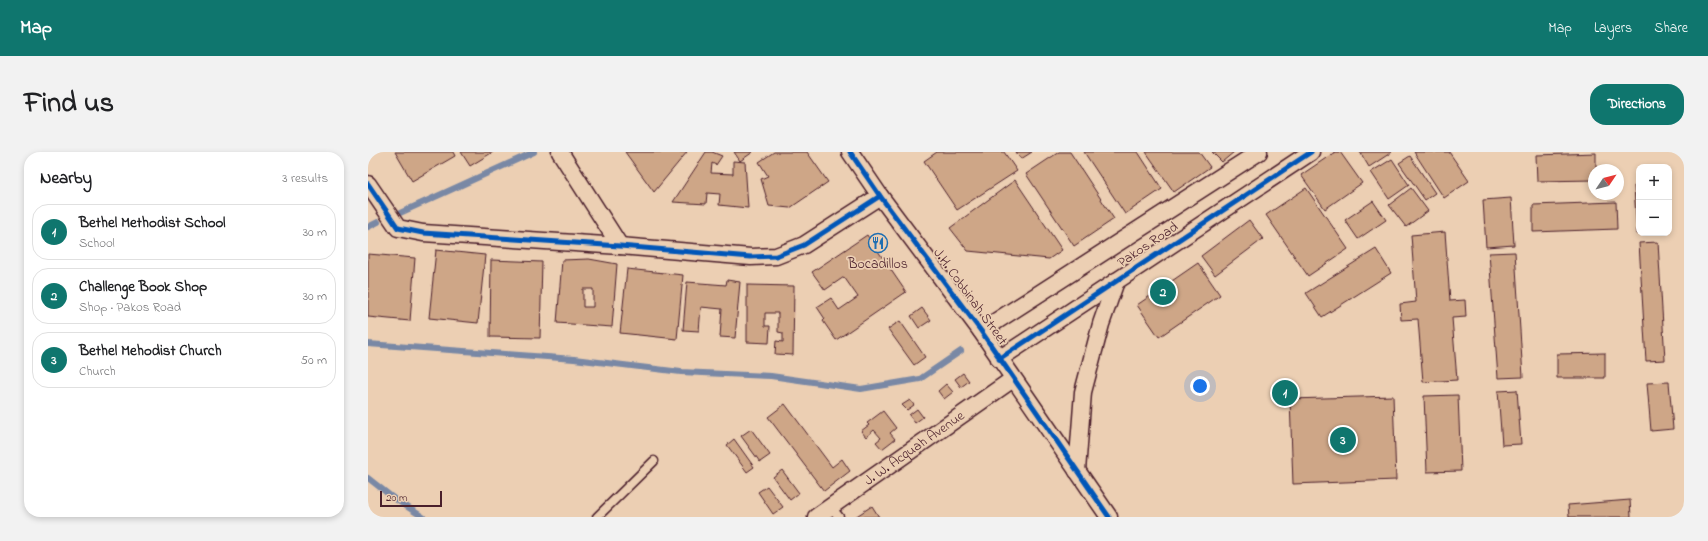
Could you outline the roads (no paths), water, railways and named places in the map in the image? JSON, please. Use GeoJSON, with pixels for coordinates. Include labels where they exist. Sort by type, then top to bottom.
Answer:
{"type":"FeatureCollection","features":[{"type":"Feature","properties":{"kind":"street"},"geometry":{"type":"LineString","coordinates":[[560,152],[620,246]]}},
{"type":"Feature","properties":{"kind":"street","name":"J.H. Cobbinah Street"},"geometry":{"type":"LineString","coordinates":[[850,152],[880,196],[981,331],[1109,517]]}},
{"type":"Feature","properties":{"kind":"street","name":"Pakos Road"},"geometry":{"type":"LineString","coordinates":[[981,331],[1259,152]]}},
{"type":"Feature","properties":{"kind":"street","name":"Pakos Road"},"geometry":{"type":"LineString","coordinates":[[999,359],[1311,152]]}},
{"type":"Feature","properties":{"kind":"street"},"geometry":{"type":"LineString","coordinates":[[368,184],[398,228],[423,233],[620,246],[751,258],[776,256],[804,245],[880,196]]}},
{"type":"Feature","properties":{"kind":"street"},"geometry":{"type":"LineString","coordinates":[[1077,471],[1083,392],[1101,324],[1116,281]]}},
{"type":"Feature","properties":{"kind":"street","name":"J. W. Acquah Avenue"},"geometry":{"type":"LineString","coordinates":[[816,517],[835,512],[1013,379]]}},
{"type":"Feature","properties":{"kind":"lane"},"geometry":{"type":"LineString","coordinates":[[597,517],[654,461]]}},
{"type":"Feature","properties":{"kind":"waterway"},"geometry":{"type":"LineString","coordinates":[[400,213],[534,152]]}},
{"type":"Feature","properties":{"kind":"waterway"},"geometry":{"type":"LineString","coordinates":[[368,227],[378,222]]}},
{"type":"Feature","properties":{"kind":"waterway"},"geometry":{"type":"LineString","coordinates":[[368,344],[574,359],[681,372],[771,376],[861,389],[920,379],[961,351]]}},
{"type":"Feature","properties":{"kind":"waterway"},"geometry":{"type":"LineString","coordinates":[[368,478],[392,497],[423,517]]}},
{"type":"Feature","properties":{"kind":"place","name":"Bocadillos"},"geometry":{"type":"Point","coordinates":[878,243]}},
{"type":"Feature","properties":{"kind":"place","name":"Challenge Book Shop"},"geometry":{"type":"Point","coordinates":[1163,292]}},
{"type":"Feature","properties":{"kind":"place","name":"Bethel Methodist School"},"geometry":{"type":"Point","coordinates":[1285,393]}},
{"type":"Feature","properties":{"kind":"place","name":"Bethel Mehodist Church"},"geometry":{"type":"Point","coordinates":[1343,440]}}]}
